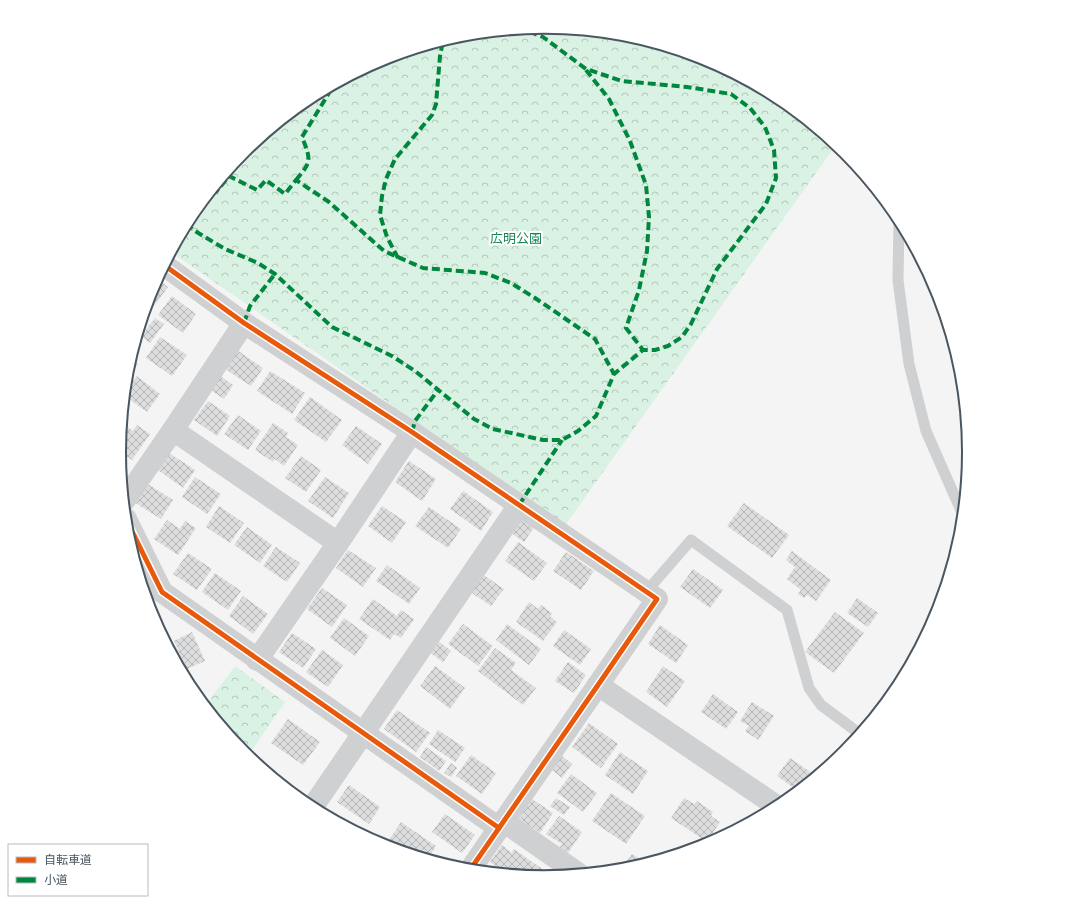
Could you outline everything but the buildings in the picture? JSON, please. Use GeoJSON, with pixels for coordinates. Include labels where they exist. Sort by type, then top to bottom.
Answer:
{"type":"FeatureCollection","features":[{"type":"Feature","properties":{"kind":"street"},"geometry":{"type":"LineString","coordinates":[[168,268],[244,323],[412,432],[657,599],[474,864]]}},
{"type":"Feature","properties":{"kind":"street"},"geometry":{"type":"LineString","coordinates":[[129,494],[244,323]]}},
{"type":"Feature","properties":{"kind":"street"},"geometry":{"type":"LineString","coordinates":[[173,430],[338,543]]}},
{"type":"Feature","properties":{"kind":"street"},"geometry":{"type":"LineString","coordinates":[[257,660],[338,543],[412,432]]}},
{"type":"Feature","properties":{"kind":"street"},"geometry":{"type":"LineString","coordinates":[[316,802],[519,505]]}},
{"type":"Feature","properties":{"kind":"street"},"geometry":{"type":"LineString","coordinates":[[135,536],[162,592],[257,660],[364,733],[501,825],[571,869]]}},
{"type":"Feature","properties":{"kind":"street"},"geometry":{"type":"LineString","coordinates":[[598,685],[772,803]]}},
{"type":"Feature","properties":{"kind":"lane"},"geometry":{"type":"LineString","coordinates":[[899,231],[898,280],[909,364],[926,432],[958,504]]}},
{"type":"Feature","properties":{"kind":"lane"},"geometry":{"type":"LineString","coordinates":[[646,592],[691,540],[787,610],[809,688],[821,705],[856,731]]}},
{"type":"Feature","properties":{"kind":"green space","name":"広明公園"},"geometry":{"type":"Polygon","coordinates":[[[517,35],[571,35],[626,42],[652,48],[704,66],[729,77],[776,104],[798,120],[833,150],[566,524],[175,255],[196,220],[212,198],[248,156],[290,120],[312,104],[359,77],[410,56],[436,48],[462,42],[517,35]]]}},
{"type":"Feature","properties":{"kind":"green space"},"geometry":{"type":"Polygon","coordinates":[[[235,666],[285,702],[251,751],[209,701],[235,666]]]}},
{"type":"Feature","properties":{"kind":"marked path"},"geometry":{"type":"LineString","coordinates":[[191,228],[225,249],[258,263],[275,274],[332,327],[392,356],[415,371],[474,419],[493,429],[543,440],[562,440],[578,431],[596,416],[614,374],[643,350],[655,350],[668,346],[682,337],[691,324],[717,269],[766,204],[776,178],[774,150],[765,127],[750,108],[731,94],[687,87],[622,81],[586,69],[543,37],[536,34]]}},
{"type":"Feature","properties":{"kind":"marked path"},"geometry":{"type":"LineString","coordinates":[[398,258],[387,237],[380,215],[382,196],[386,179],[395,159],[432,115],[436,104],[442,47]]}},
{"type":"Feature","properties":{"kind":"marked path"},"geometry":{"type":"LineString","coordinates":[[586,70],[609,99],[630,141],[646,185],[649,217],[647,251],[639,290],[626,328],[643,350]]}},
{"type":"Feature","properties":{"kind":"marked path"},"geometry":{"type":"LineString","coordinates":[[296,180],[305,168],[308,160],[307,151],[302,137],[328,94]]}},
{"type":"Feature","properties":{"kind":"marked path"},"geometry":{"type":"LineString","coordinates":[[230,176],[257,190],[266,180],[285,194],[296,180],[329,202],[384,251],[423,268],[485,273],[511,283],[595,339],[614,374]]}},
{"type":"Feature","properties":{"kind":"marked path"},"geometry":{"type":"LineString","coordinates":[[244,323],[250,306],[275,274]]}},
{"type":"Feature","properties":{"kind":"marked path"},"geometry":{"type":"LineString","coordinates":[[412,432],[415,421],[438,390]]}},
{"type":"Feature","properties":{"kind":"marked path"},"geometry":{"type":"LineString","coordinates":[[519,505],[562,440]]}},
{"type":"Feature","properties":{"kind":"cycle path"},"geometry":{"type":"LineString","coordinates":[[168,268],[244,323],[412,432],[657,599],[474,864]]}},
{"type":"Feature","properties":{"kind":"cycle path"},"geometry":{"type":"LineString","coordinates":[[135,536],[162,592],[499,828]]}}]}
